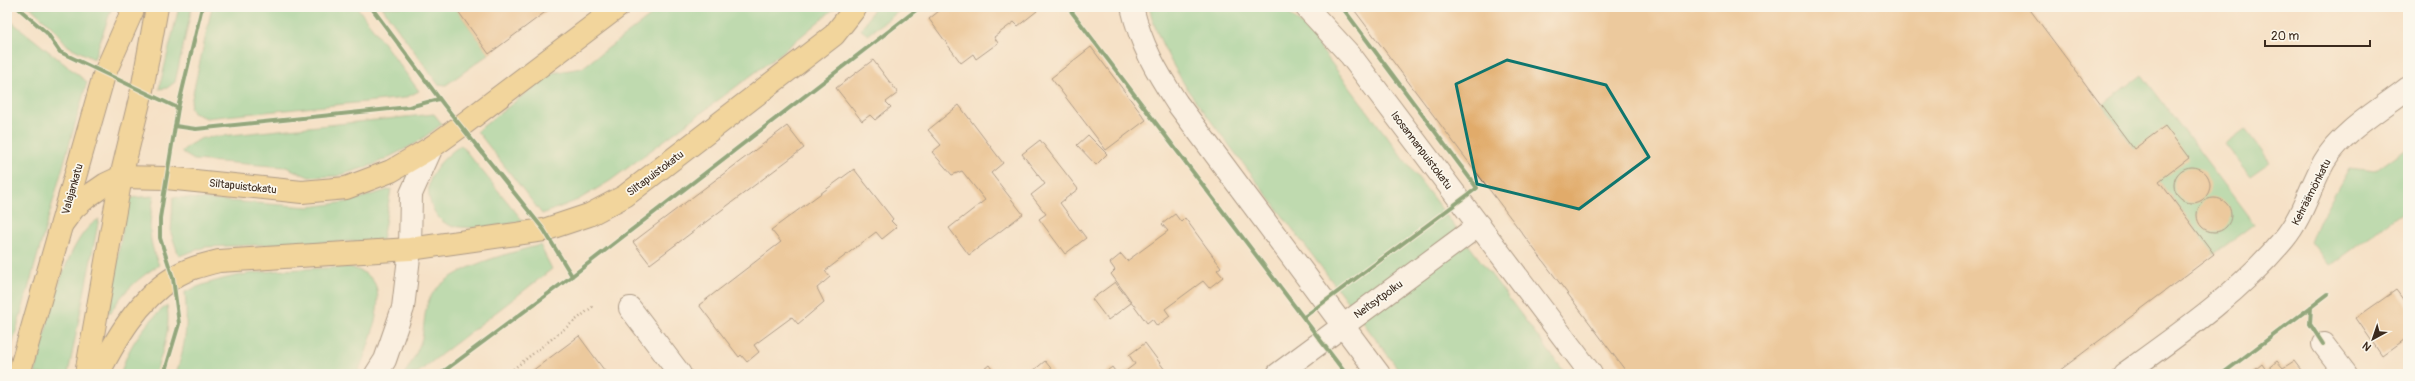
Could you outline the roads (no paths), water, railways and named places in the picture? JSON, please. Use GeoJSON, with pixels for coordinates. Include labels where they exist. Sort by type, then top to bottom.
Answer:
{"type":"FeatureCollection","features":[{"type":"Feature","properties":{"kind":"main road","name":"Valajankatu"},"geometry":{"type":"LineString","coordinates":[[19,374],[104,75],[134,7]]}},
{"type":"Feature","properties":{"kind":"main road"},"geometry":{"type":"LineString","coordinates":[[86,374],[121,177],[142,90],[158,7]]}},
{"type":"Feature","properties":{"kind":"main road","name":"Siltapuistokatu"},"geometry":{"type":"LineString","coordinates":[[62,224],[74,208],[87,197],[106,184],[121,177],[166,178],[302,192],[346,188],[391,171],[432,147],[618,7]]}},
{"type":"Feature","properties":{"kind":"main road","name":"Siltapuistokatu"},"geometry":{"type":"LineString","coordinates":[[98,374],[121,333],[153,295],[173,278],[196,268],[219,261],[247,258],[410,249],[544,230],[589,215],[625,196],[834,35],[856,7]]}},
{"type":"Feature","properties":{"kind":"street"},"geometry":{"type":"LineString","coordinates":[[1132,7],[1137,28],[1152,65],[1177,103],[1379,374]]}},
{"type":"Feature","properties":{"kind":"street","name":"Isosannanpuistokatu"},"geometry":{"type":"LineString","coordinates":[[1306,7],[1351,56],[1591,374]]}},
{"type":"Feature","properties":{"kind":"street","name":"Kehräämönkatu"},"geometry":{"type":"LineString","coordinates":[[2124,374],[2205,315],[2252,275],[2295,225],[2325,161],[2341,140],[2408,88]]}},
{"type":"Feature","properties":{"kind":"street","name":"Siltapuistokatu"},"geometry":{"type":"LineString","coordinates":[[376,374],[385,360],[403,308],[410,249],[411,194],[432,147]]}},
{"type":"Feature","properties":{"kind":"street","name":"Neitsytpolku"},"geometry":{"type":"LineString","coordinates":[[1278,374],[1342,325],[1479,225]]}},
{"type":"Feature","properties":{"kind":"street"},"geometry":{"type":"LineString","coordinates":[[630,308],[680,374]]}},
{"type":"Feature","properties":{"kind":"street"},"geometry":{"type":"LineString","coordinates":[[2323,344],[2346,374]]}}]}
